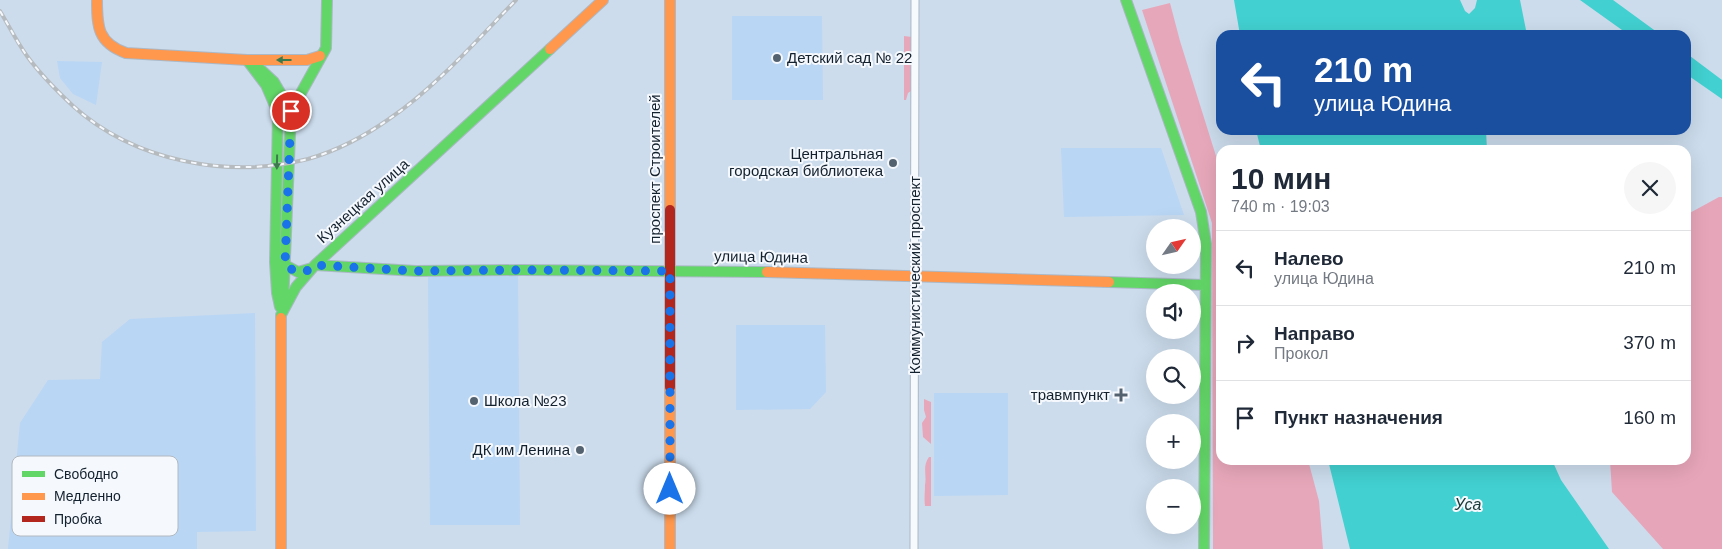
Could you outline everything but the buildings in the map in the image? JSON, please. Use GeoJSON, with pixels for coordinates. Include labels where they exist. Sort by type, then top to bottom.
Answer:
{"type":"FeatureCollection","features":[{"type":"Feature","properties":{"kind":"main road"},"geometry":{"type":"LineString","coordinates":[[97,0],[97,26],[104,39],[109,45],[126,53],[247,60],[307,60],[320,56]]}},
{"type":"Feature","properties":{"kind":"main road"},"geometry":{"type":"LineString","coordinates":[[281,315],[285,287],[291,111],[326,48],[326,0]]}},
{"type":"Feature","properties":{"kind":"main road","name":"Кузнецкая улица"},"geometry":{"type":"LineString","coordinates":[[281,549],[281,315],[296,287],[314,266],[602,0]]}},
{"type":"Feature","properties":{"kind":"main road","name":"проспект Строителей"},"geometry":{"type":"LineString","coordinates":[[670,0],[670,549]]}},
{"type":"Feature","properties":{"kind":"main road"},"geometry":{"type":"LineString","coordinates":[[1126,0],[1201,212],[1206,244],[1204,549]]}},
{"type":"Feature","properties":{"kind":"main road"},"geometry":{"type":"LineString","coordinates":[[247,60],[268,74],[291,111]]}},
{"type":"Feature","properties":{"kind":"main road"},"geometry":{"type":"LineString","coordinates":[[247,60],[262,77],[272,94],[278,113],[275,262],[281,315]]}},
{"type":"Feature","properties":{"kind":"main road","name":"улица Юдина"},"geometry":{"type":"LineString","coordinates":[[285,265],[294,272],[303,272],[314,266],[416,271],[670,271],[915,276],[1205,286]]}},
{"type":"Feature","properties":{"kind":"street","name":"Коммунистический проспект"},"geometry":{"type":"LineString","coordinates":[[914,549],[915,0]]}},
{"type":"Feature","properties":{"kind":"shaded area"},"geometry":{"type":"Polygon","coordinates":[[[1170,3],[1216,156],[1216,465],[1309,465],[1319,501],[1323,549],[1213,549],[1212,223],[1142,10],[1170,3]]]}},
{"type":"Feature","properties":{"kind":"shaded area","name":"Детский сад № 22"},"geometry":{"type":"Polygon","coordinates":[[[732,16],[822,16],[823,100],[732,100],[732,16]]]}},
{"type":"Feature","properties":{"kind":"shaded area"},"geometry":{"type":"Polygon","coordinates":[[[904,36],[912,37],[911,91],[908,93],[906,100],[904,100],[904,36]]]}},
{"type":"Feature","properties":{"kind":"shaded area"},"geometry":{"type":"Polygon","coordinates":[[[57,61],[102,62],[96,105],[73,94],[60,78],[57,61]]]}},
{"type":"Feature","properties":{"kind":"shaded area"},"geometry":{"type":"Polygon","coordinates":[[[1061,148],[1161,148],[1184,215],[1064,217],[1061,148]]]}},
{"type":"Feature","properties":{"kind":"shaded area"},"geometry":{"type":"Polygon","coordinates":[[[1722,197],[1722,549],[1663,549],[1612,492],[1610,465],[1691,465],[1691,212],[1722,197]]]}},
{"type":"Feature","properties":{"kind":"shaded area","name":"Школа №23"},"geometry":{"type":"Polygon","coordinates":[[[518,276],[520,525],[430,525],[428,277],[518,276]]]}},
{"type":"Feature","properties":{"kind":"shaded area"},"geometry":{"type":"Polygon","coordinates":[[[255,313],[256,531],[197,532],[197,549],[8,549],[12,507],[12,536],[178,536],[178,456],[17,456],[20,423],[48,380],[100,379],[102,342],[130,319],[255,313]]]}},
{"type":"Feature","properties":{"kind":"shaded area"},"geometry":{"type":"Polygon","coordinates":[[[736,325],[825,325],[826,392],[810,409],[736,410],[736,325]]]}},
{"type":"Feature","properties":{"kind":"shaded area"},"geometry":{"type":"Polygon","coordinates":[[[934,393],[1008,393],[1008,495],[934,496],[934,393]]]}},
{"type":"Feature","properties":{"kind":"shaded area"},"geometry":{"type":"Polygon","coordinates":[[[924,399],[931,402],[931,444],[923,437],[922,423],[926,417],[924,399]]]}},
{"type":"Feature","properties":{"kind":"shaded area"},"geometry":{"type":"Polygon","coordinates":[[[929,457],[931,457],[931,506],[925,506],[925,467],[929,457]]]}},
{"type":"Feature","properties":{"kind":"water"},"geometry":{"type":"Polygon","coordinates":[[[1234,0],[1460,0],[1465,11],[1469,14],[1475,8],[1477,0],[1520,0],[1526,30],[1239,30],[1234,0]]]}},
{"type":"Feature","properties":{"kind":"water"},"geometry":{"type":"Polygon","coordinates":[[[1580,0],[1613,0],[1654,30],[1622,30],[1580,0]]]}},
{"type":"Feature","properties":{"kind":"water"},"geometry":{"type":"Polygon","coordinates":[[[1691,57],[1722,80],[1722,99],[1691,77],[1691,57]]]}},
{"type":"Feature","properties":{"kind":"water"},"geometry":{"type":"Polygon","coordinates":[[[1257,135],[1486,135],[1487,145],[1260,145],[1257,135]]]}},
{"type":"Feature","properties":{"kind":"water","name":"Уса"},"geometry":{"type":"Polygon","coordinates":[[[1329,465],[1554,465],[1561,480],[1609,549],[1350,549],[1329,465]]]}},
{"type":"Feature","properties":{"kind":"railway"},"geometry":{"type":"LineString","coordinates":[[0,11],[23,51],[37,69],[73,106],[98,125],[125,141],[154,153],[184,161],[215,166],[247,167],[278,165],[319,156],[370,131],[406,107],[439,78],[516,0]]}},
{"type":"Feature","properties":{"kind":"traffic: fast"},"geometry":{"type":"LineString","coordinates":[[283,307],[291,111],[326,48],[327,0]]}},
{"type":"Feature","properties":{"kind":"traffic: fast"},"geometry":{"type":"LineString","coordinates":[[1126,0],[1201,212],[1206,244],[1204,549]]}},
{"type":"Feature","properties":{"kind":"traffic: fast"},"geometry":{"type":"LineString","coordinates":[[281,318],[296,287],[315,265],[550,49]]}},
{"type":"Feature","properties":{"kind":"traffic: fast"},"geometry":{"type":"LineString","coordinates":[[247,60],[266,85],[278,113],[275,262],[280,307]]}},
{"type":"Feature","properties":{"kind":"traffic: fast"},"geometry":{"type":"LineString","coordinates":[[260,69],[274,82],[291,111]]}},
{"type":"Feature","properties":{"kind":"traffic: fast"},"geometry":{"type":"LineString","coordinates":[[285,265],[298,272],[312,268]]}},
{"type":"Feature","properties":{"kind":"traffic: fast"},"geometry":{"type":"LineString","coordinates":[[315,265],[416,271],[767,272]]}},
{"type":"Feature","properties":{"kind":"traffic: fast"},"geometry":{"type":"LineString","coordinates":[[1109,282],[1205,285]]}},
{"type":"Feature","properties":{"kind":"traffic: slow"},"geometry":{"type":"LineString","coordinates":[[97,0],[101,33],[110,44],[126,53],[247,60],[307,60],[320,56]]}},
{"type":"Feature","properties":{"kind":"traffic: slow"},"geometry":{"type":"LineString","coordinates":[[550,49],[603,0]]}},
{"type":"Feature","properties":{"kind":"traffic: slow"},"geometry":{"type":"LineString","coordinates":[[670,0],[670,210]]}},
{"type":"Feature","properties":{"kind":"traffic: slow"},"geometry":{"type":"LineString","coordinates":[[767,272],[1109,282]]}},
{"type":"Feature","properties":{"kind":"traffic: slow"},"geometry":{"type":"LineString","coordinates":[[281,318],[281,549]]}},
{"type":"Feature","properties":{"kind":"traffic: slow"},"geometry":{"type":"LineString","coordinates":[[670,387],[670,549]]}},
{"type":"Feature","properties":{"kind":"traffic: jam"},"geometry":{"type":"LineString","coordinates":[[670,210],[670,387]]}},
{"type":"Feature","properties":{"kind":"place","name":"Детский сад № 22"},"geometry":{"type":"Point","coordinates":[777,58]}},
{"type":"Feature","properties":{"kind":"place","name":"Центральная городская библиотека"},"geometry":{"type":"Point","coordinates":[893,163]}},
{"type":"Feature","properties":{"kind":"place","name":"травмпункт"},"geometry":{"type":"Point","coordinates":[1121,395]}},
{"type":"Feature","properties":{"kind":"place","name":"Школа №23"},"geometry":{"type":"Point","coordinates":[474,401]}},
{"type":"Feature","properties":{"kind":"place","name":"ДК им Ленина"},"geometry":{"type":"Point","coordinates":[580,450]}},
{"type":"Feature","properties":{"kind":"route"},"geometry":{"type":"LineString","coordinates":[[291,111],[285,265],[294,272],[303,272],[313,268],[315,265],[416,271],[670,271],[670,489]]}}]}
